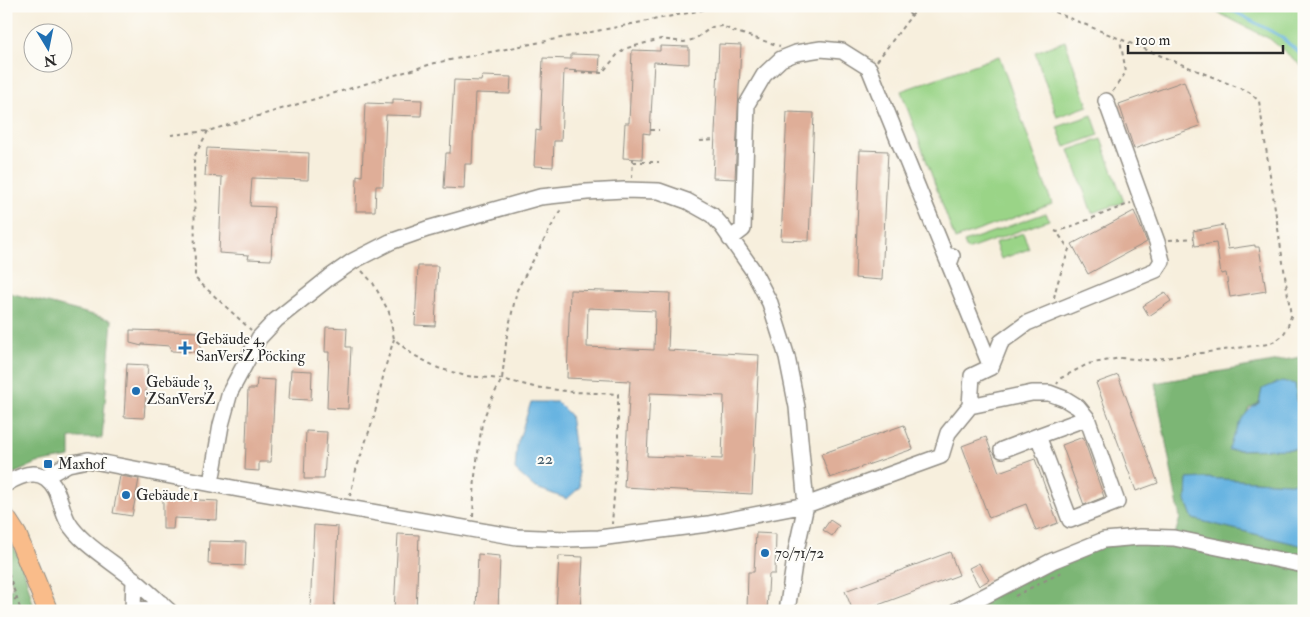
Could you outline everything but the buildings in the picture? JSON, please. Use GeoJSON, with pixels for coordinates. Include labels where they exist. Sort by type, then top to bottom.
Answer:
{"type":"FeatureCollection","features":[{"type":"Feature","properties":{"kind":"main road"},"geometry":{"type":"LineString","coordinates":[[6,518],[18,535],[48,611]]}},
{"type":"Feature","properties":{"kind":"street"},"geometry":{"type":"LineString","coordinates":[[730,239],[743,229],[747,104],[764,76],[781,60],[821,49],[842,51],[870,70],[951,258],[991,367]]}},
{"type":"Feature","properties":{"kind":"street"},"geometry":{"type":"LineString","coordinates":[[45,477],[68,464],[88,460],[348,508],[527,538],[566,539],[610,536],[708,524],[806,505],[941,456],[948,433],[970,406],[972,376],[991,367],[1001,342],[1027,323],[1156,270],[1162,261],[1157,242],[1106,101]]}},
{"type":"Feature","properties":{"kind":"street"},"geometry":{"type":"LineString","coordinates":[[211,483],[221,425],[230,392],[259,338],[276,320],[353,261],[390,242],[427,229],[540,197],[632,190],[660,191],[687,201],[712,215],[722,226],[752,269],[770,303],[787,357],[797,407],[806,505],[796,551],[787,611]]}},
{"type":"Feature","properties":{"kind":"street"},"geometry":{"type":"LineString","coordinates":[[970,406],[1032,393],[1049,394],[1065,399],[1078,407],[1087,418],[1117,502],[1070,520],[1038,436]]}},
{"type":"Feature","properties":{"kind":"street"},"geometry":{"type":"LineString","coordinates":[[1002,450],[1087,418]]}},
{"type":"Feature","properties":{"kind":"street"},"geometry":{"type":"LineString","coordinates":[[6,484],[21,476],[32,474],[45,477],[54,487],[68,522],[86,542],[134,579],[165,607]]}},
{"type":"Feature","properties":{"kind":"street"},"geometry":{"type":"LineString","coordinates":[[956,611],[1052,561],[1104,540],[1140,537],[1174,538],[1304,565]]}},
{"type":"Feature","properties":{"kind":"street"},"geometry":{"type":"LineString","coordinates":[[134,579],[133,609],[155,610],[165,607]]}},
{"type":"Feature","properties":{"kind":"path"},"geometry":{"type":"LineString","coordinates":[[171,135],[208,131],[435,63],[722,6]]}},
{"type":"Feature","properties":{"kind":"path"},"geometry":{"type":"LineString","coordinates":[[904,6],[911,16]]}},
{"type":"Feature","properties":{"kind":"path"},"geometry":{"type":"LineString","coordinates":[[870,70],[911,16],[921,6]]}},
{"type":"Feature","properties":{"kind":"path"},"geometry":{"type":"LineString","coordinates":[[1040,6],[1249,92],[1258,101],[1291,316],[1284,336],[1268,344],[1150,360],[1120,358],[1088,364],[1061,378],[1049,394]]}},
{"type":"Feature","properties":{"kind":"path"},"geometry":{"type":"LineString","coordinates":[[574,72],[602,73],[618,54],[627,48],[661,39],[684,42],[695,39],[712,27],[722,26],[801,53]]}},
{"type":"Feature","properties":{"kind":"path"},"geometry":{"type":"LineString","coordinates":[[1106,101],[1126,72],[1120,40]]}},
{"type":"Feature","properties":{"kind":"path"},"geometry":{"type":"LineString","coordinates":[[650,130],[659,130]]}},
{"type":"Feature","properties":{"kind":"path"},"geometry":{"type":"LineString","coordinates":[[208,131],[194,157],[195,278],[259,338]]}},
{"type":"Feature","properties":{"kind":"path"},"geometry":{"type":"LineString","coordinates":[[700,141],[714,140]]}},
{"type":"Feature","properties":{"kind":"path"},"geometry":{"type":"LineString","coordinates":[[632,190],[633,160],[659,162]]}},
{"type":"Feature","properties":{"kind":"path"},"geometry":{"type":"LineString","coordinates":[[473,530],[475,476],[482,423],[502,379],[508,335],[518,290],[569,194]]}},
{"type":"Feature","properties":{"kind":"path"},"geometry":{"type":"LineString","coordinates":[[1054,312],[1053,304],[1057,281],[1062,272],[1069,248],[1056,231],[1135,201]]}},
{"type":"Feature","properties":{"kind":"path"},"geometry":{"type":"LineString","coordinates":[[1157,242],[1194,238]]}},
{"type":"Feature","properties":{"kind":"path"},"geometry":{"type":"LineString","coordinates":[[348,508],[356,470],[374,417],[385,368],[394,339],[389,312],[373,283],[353,261]]}},
{"type":"Feature","properties":{"kind":"path"},"geometry":{"type":"LineString","coordinates":[[394,339],[412,354],[438,368],[466,376],[502,379],[534,387],[574,392],[618,394],[618,441],[610,536]]}},
{"type":"Feature","properties":{"kind":"path"},"geometry":{"type":"LineString","coordinates":[[6,566],[21,611]]}},
{"type":"Feature","properties":{"kind":"path"},"geometry":{"type":"LineString","coordinates":[[1014,596],[1064,571]]}},
{"type":"Feature","properties":{"kind":"path"},"geometry":{"type":"LineString","coordinates":[[6,601],[16,599]]}},
{"type":"Feature","properties":{"kind":"green space"},"geometry":{"type":"Polygon","coordinates":[[[1205,6],[1225,6],[1237,12],[1239,6],[1304,6],[1304,68],[1270,39],[1205,6]]]}},
{"type":"Feature","properties":{"kind":"green space"},"geometry":{"type":"Polygon","coordinates":[[[1065,41],[1088,106],[1057,117],[1035,52],[1065,41]]]}},
{"type":"Feature","properties":{"kind":"green space"},"geometry":{"type":"Polygon","coordinates":[[[999,56],[1052,204],[955,239],[901,91],[999,56]]]}},
{"type":"Feature","properties":{"kind":"green space"},"geometry":{"type":"Polygon","coordinates":[[[1092,115],[1099,135],[1065,147],[1057,127],[1092,115]]]}},
{"type":"Feature","properties":{"kind":"green space"},"geometry":{"type":"Polygon","coordinates":[[[1101,139],[1124,202],[1092,213],[1069,150],[1101,139]]]}},
{"type":"Feature","properties":{"kind":"green space"},"geometry":{"type":"Polygon","coordinates":[[[1046,213],[1049,220],[967,250],[964,242],[1046,213]]]}},
{"type":"Feature","properties":{"kind":"green space"},"geometry":{"type":"Polygon","coordinates":[[[1023,233],[1029,249],[1001,259],[995,243],[1023,233]]]}},
{"type":"Feature","properties":{"kind":"green space"},"geometry":{"type":"Polygon","coordinates":[[[6,292],[112,320],[102,438],[70,438],[70,457],[37,463],[13,474],[6,474],[6,292]]]}},
{"type":"Feature","properties":{"kind":"green space"},"geometry":{"type":"Polygon","coordinates":[[[1304,350],[1304,442],[1295,385],[1262,389],[1259,403],[1249,408],[1229,450],[1304,449],[1304,484],[1204,478],[1187,479],[1186,501],[1193,519],[1304,546],[1304,611],[956,611],[1104,540],[1174,538],[1180,518],[1155,383],[1301,357],[1304,350]]]}},
{"type":"Feature","properties":{"kind":"green space"},"geometry":{"type":"Polygon","coordinates":[[[6,536],[10,539],[23,566],[35,611],[6,611],[6,589],[13,588],[6,562],[6,536]]]}},
{"type":"Feature","properties":{"kind":"water"},"geometry":{"type":"Polygon","coordinates":[[[1282,381],[1295,384],[1304,449],[1228,450],[1243,418],[1259,403],[1262,389],[1282,381]]]}},
{"type":"Feature","properties":{"kind":"water","name":"22"},"geometry":{"type":"Polygon","coordinates":[[[531,402],[557,402],[570,415],[580,487],[567,499],[534,487],[515,470],[517,445],[531,402]]]}},
{"type":"Feature","properties":{"kind":"water"},"geometry":{"type":"Polygon","coordinates":[[[1204,478],[1304,484],[1304,546],[1193,519],[1186,501],[1187,479],[1204,478]]]}},
{"type":"Feature","properties":{"kind":"waterway"},"geometry":{"type":"LineString","coordinates":[[1224,6],[1280,36],[1304,57]]}},
{"type":"Feature","properties":{"kind":"place","name":"Gebäude 4, SanVersZ Pöcking"},"geometry":{"type":"Point","coordinates":[185,348]}},
{"type":"Feature","properties":{"kind":"place","name":"Gebäude 3, ZSanVersZ"},"geometry":{"type":"Point","coordinates":[136,391]}},
{"type":"Feature","properties":{"kind":"place","name":"Maxhof"},"geometry":{"type":"Point","coordinates":[48,464]}},
{"type":"Feature","properties":{"kind":"place","name":"Gebäude 1"},"geometry":{"type":"Point","coordinates":[126,495]}},
{"type":"Feature","properties":{"kind":"place","name":"70/71/72"},"geometry":{"type":"Point","coordinates":[765,553]}}]}
